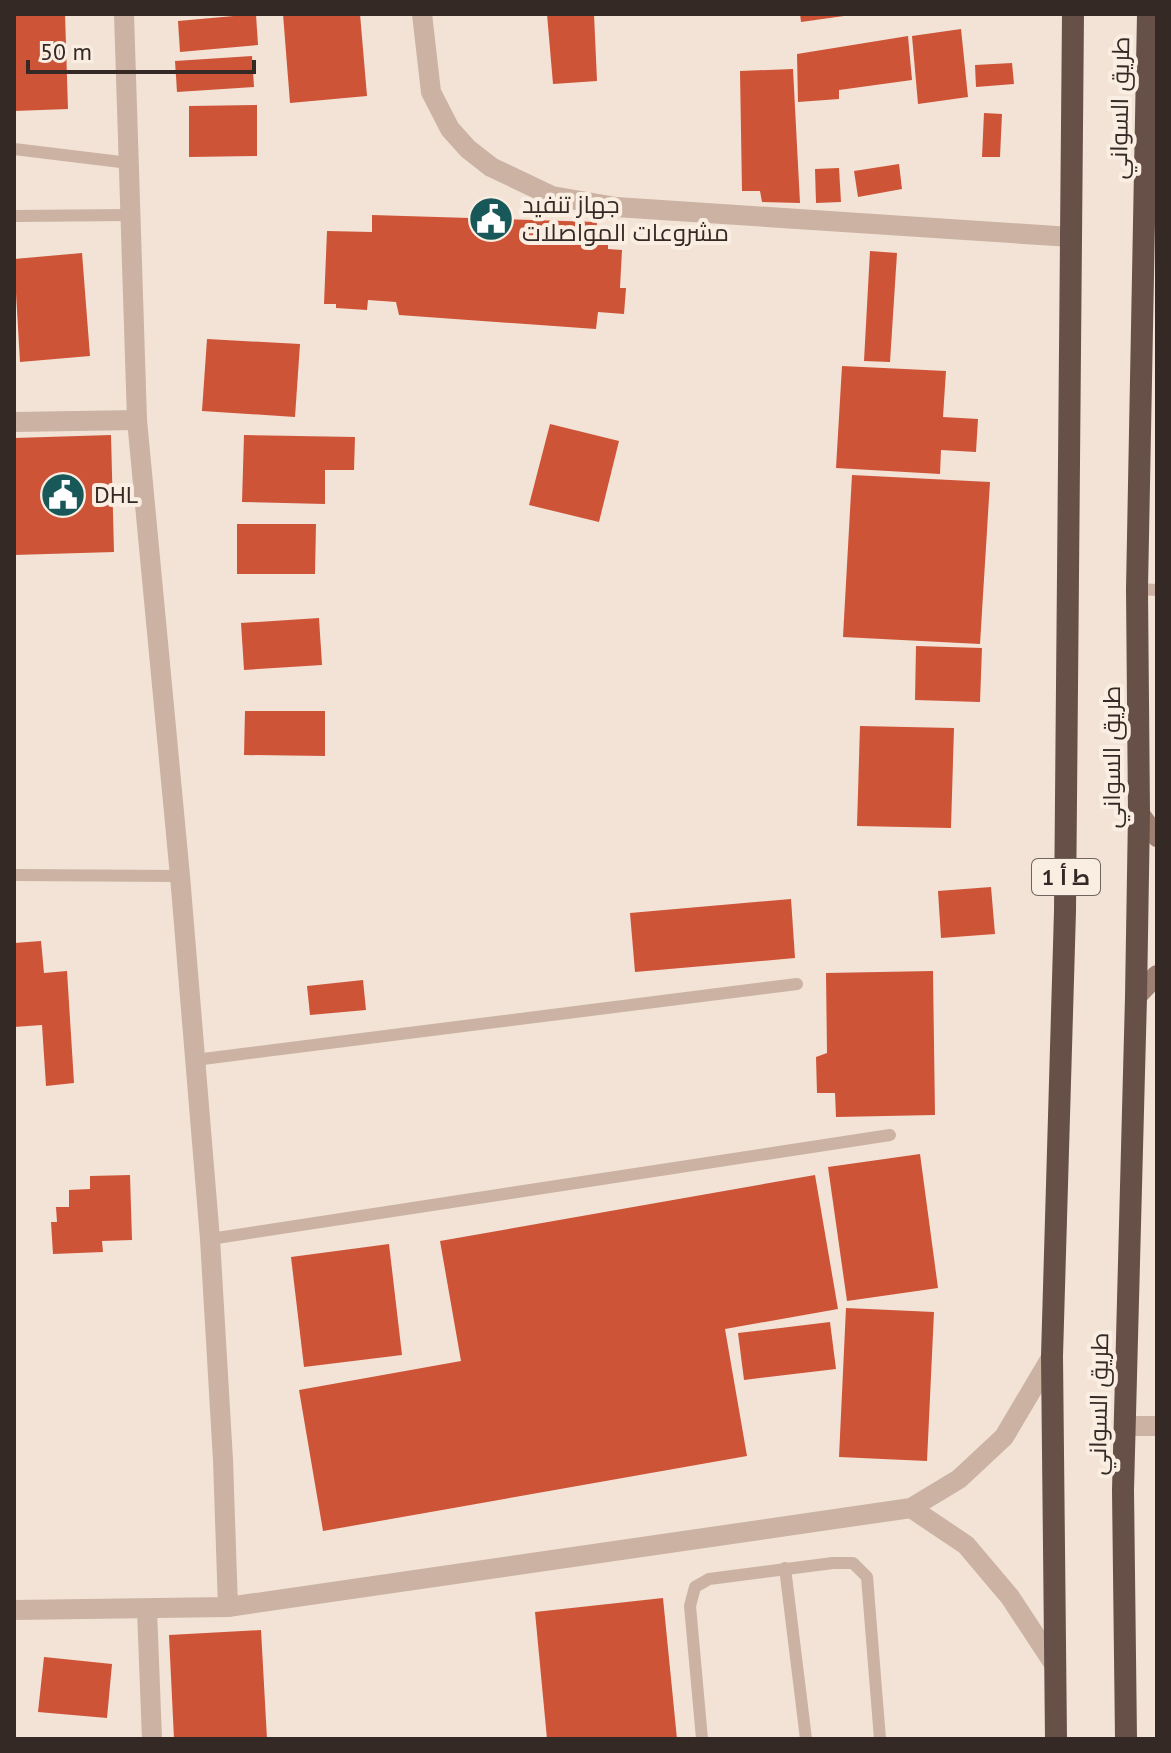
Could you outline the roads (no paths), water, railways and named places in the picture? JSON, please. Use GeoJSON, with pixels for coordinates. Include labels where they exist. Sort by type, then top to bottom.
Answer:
{"type":"FeatureCollection","features":[{"type":"Feature","properties":{"kind":"highway","name":"طريق السواني"},"geometry":{"type":"LineString","coordinates":[[1056,1739],[1052,1356],[1065,911],[1073,14]]}},
{"type":"Feature","properties":{"kind":"highway","name":"طريق السواني"},"geometry":{"type":"LineString","coordinates":[[1126,1739],[1124,1426],[1147,590],[1150,275],[1148,14]]}},
{"type":"Feature","properties":{"kind":"main road"},"geometry":{"type":"LineString","coordinates":[[1139,813],[1157,837]]}},
{"type":"Feature","properties":{"kind":"main road"},"geometry":{"type":"LineString","coordinates":[[1136,997],[1157,975]]}},
{"type":"Feature","properties":{"kind":"street"},"geometry":{"type":"LineString","coordinates":[[124,14],[137,420],[210,1239],[228,1607]]}},
{"type":"Feature","properties":{"kind":"street"},"geometry":{"type":"LineString","coordinates":[[422,14],[431,92],[450,129],[468,149],[491,167],[552,196],[616,207],[1071,237]]}},
{"type":"Feature","properties":{"kind":"street"},"geometry":{"type":"LineString","coordinates":[[14,422],[137,420]]}},
{"type":"Feature","properties":{"kind":"street"},"geometry":{"type":"LineString","coordinates":[[14,1610],[228,1607],[911,1508],[959,1479],[1004,1437],[1052,1356]]}},
{"type":"Feature","properties":{"kind":"street"},"geometry":{"type":"LineString","coordinates":[[1124,1426],[1157,1426]]}},
{"type":"Feature","properties":{"kind":"street"},"geometry":{"type":"LineString","coordinates":[[911,1508],[966,1545],[1010,1597],[1056,1667]]}},
{"type":"Feature","properties":{"kind":"street"},"geometry":{"type":"LineString","coordinates":[[147,1610],[152,1739]]}},
{"type":"Feature","properties":{"kind":"lane"},"geometry":{"type":"LineString","coordinates":[[14,149],[129,163]]}},
{"type":"Feature","properties":{"kind":"lane"},"geometry":{"type":"LineString","coordinates":[[14,216],[130,215]]}},
{"type":"Feature","properties":{"kind":"lane"},"geometry":{"type":"LineString","coordinates":[[14,875],[180,876]]}},
{"type":"Feature","properties":{"kind":"lane"},"geometry":{"type":"LineString","coordinates":[[195,1060],[797,984]]}},
{"type":"Feature","properties":{"kind":"lane"},"geometry":{"type":"LineString","coordinates":[[210,1239],[890,1135]]}},
{"type":"Feature","properties":{"kind":"lane"},"geometry":{"type":"LineString","coordinates":[[702,1739],[690,1606],[695,1587],[709,1579],[833,1563],[853,1563],[867,1577],[880,1739]]}},
{"type":"Feature","properties":{"kind":"lane"},"geometry":{"type":"LineString","coordinates":[[785,1568],[806,1739]]}},
{"type":"Feature","properties":{"kind":"place","name":"جهاز تنفيد مشروعات المواصلات"},"geometry":{"type":"Point","coordinates":[491,219]}},
{"type":"Feature","properties":{"kind":"place","name":"DHL"},"geometry":{"type":"Point","coordinates":[63,495]}}]}
